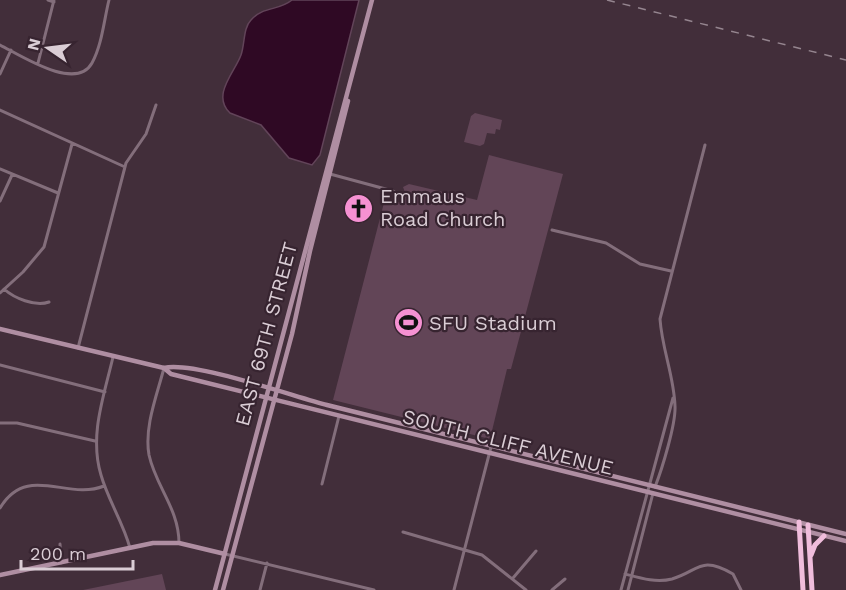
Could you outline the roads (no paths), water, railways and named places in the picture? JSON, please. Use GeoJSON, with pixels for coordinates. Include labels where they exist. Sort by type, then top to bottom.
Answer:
{"type":"FeatureCollection","features":[{"type":"Feature","properties":{"kind":"highway"},"geometry":{"type":"LineString","coordinates":[[799,522],[803,590]]}},
{"type":"Feature","properties":{"kind":"highway"},"geometry":{"type":"LineString","coordinates":[[808,525],[812,590]]}},
{"type":"Feature","properties":{"kind":"highway"},"geometry":{"type":"LineString","coordinates":[[810,556],[815,545],[825,536]]}},
{"type":"Feature","properties":{"kind":"main road","name":"EAST 69TH STREET"},"geometry":{"type":"LineString","coordinates":[[215,590],[372,0]]}},
{"type":"Feature","properties":{"kind":"main road","name":"EAST 69TH STREET"},"geometry":{"type":"LineString","coordinates":[[223,590],[277,391],[327,174]]}},
{"type":"Feature","properties":{"kind":"main road","name":"SOUTH CLIFF AVENUE"},"geometry":{"type":"LineString","coordinates":[[0,329],[164,368],[171,374],[846,541]]}},
{"type":"Feature","properties":{"kind":"main road","name":"SOUTH CLIFF AVENUE"},"geometry":{"type":"LineString","coordinates":[[164,368],[174,365],[191,369],[846,534]]}},
{"type":"Feature","properties":{"kind":"main road"},"geometry":{"type":"LineString","coordinates":[[0,575],[130,548],[179,543],[225,554]]}},
{"type":"Feature","properties":{"kind":"street"},"geometry":{"type":"LineString","coordinates":[[38,63],[54,1],[48,0]]}},
{"type":"Feature","properties":{"kind":"street"},"geometry":{"type":"LineString","coordinates":[[0,45],[64,74],[80,73],[89,67],[94,58],[109,0]]}},
{"type":"Feature","properties":{"kind":"street"},"geometry":{"type":"LineString","coordinates":[[0,74],[11,50]]}},
{"type":"Feature","properties":{"kind":"street"},"geometry":{"type":"LineString","coordinates":[[78,348],[125,166],[131,153],[146,134],[156,105]]}},
{"type":"Feature","properties":{"kind":"street"},"geometry":{"type":"LineString","coordinates":[[0,110],[125,166]]}},
{"type":"Feature","properties":{"kind":"street"},"geometry":{"type":"LineString","coordinates":[[0,293],[45,247],[72,144]]}},
{"type":"Feature","properties":{"kind":"street"},"geometry":{"type":"LineString","coordinates":[[628,590],[674,415],[674,396],[660,327],[671,271],[705,145]]}},
{"type":"Feature","properties":{"kind":"street"},"geometry":{"type":"LineString","coordinates":[[0,169],[58,193]]}},
{"type":"Feature","properties":{"kind":"street"},"geometry":{"type":"LineString","coordinates":[[327,174],[393,190],[397,194]]}},
{"type":"Feature","properties":{"kind":"street"},"geometry":{"type":"LineString","coordinates":[[0,201],[12,175]]}},
{"type":"Feature","properties":{"kind":"street"},"geometry":{"type":"LineString","coordinates":[[552,230],[606,243],[640,264],[671,271]]}},
{"type":"Feature","properties":{"kind":"street"},"geometry":{"type":"LineString","coordinates":[[4,289],[20,299],[40,304],[49,302]]}},
{"type":"Feature","properties":{"kind":"street"},"geometry":{"type":"LineString","coordinates":[[113,357],[96,441],[98,463],[105,486],[125,529],[130,548]]}},
{"type":"Feature","properties":{"kind":"street"},"geometry":{"type":"LineString","coordinates":[[0,365],[105,392]]}},
{"type":"Feature","properties":{"kind":"street"},"geometry":{"type":"LineString","coordinates":[[164,368],[149,429],[148,447],[152,464],[177,519],[179,543]]}},
{"type":"Feature","properties":{"kind":"street"},"geometry":{"type":"LineString","coordinates":[[621,590],[674,396]]}},
{"type":"Feature","properties":{"kind":"street"},"geometry":{"type":"LineString","coordinates":[[322,484],[339,415]]}},
{"type":"Feature","properties":{"kind":"street"},"geometry":{"type":"LineString","coordinates":[[0,423],[17,423],[96,441]]}},
{"type":"Feature","properties":{"kind":"street"},"geometry":{"type":"LineString","coordinates":[[454,590],[492,446]]}},
{"type":"Feature","properties":{"kind":"street"},"geometry":{"type":"LineString","coordinates":[[0,508],[5,500],[18,489],[35,484],[79,492],[105,486]]}},
{"type":"Feature","properties":{"kind":"street"},"geometry":{"type":"LineString","coordinates":[[403,532],[465,549],[489,559],[526,590]]}},
{"type":"Feature","properties":{"kind":"street"},"geometry":{"type":"LineString","coordinates":[[60,544],[61,563]]}},
{"type":"Feature","properties":{"kind":"street"},"geometry":{"type":"LineString","coordinates":[[513,578],[536,551]]}},
{"type":"Feature","properties":{"kind":"street"},"geometry":{"type":"LineString","coordinates":[[225,554],[374,590]]}},
{"type":"Feature","properties":{"kind":"street"},"geometry":{"type":"LineString","coordinates":[[260,590],[267,563]]}},
{"type":"Feature","properties":{"kind":"street"},"geometry":{"type":"LineString","coordinates":[[625,574],[664,580],[681,576],[694,567],[709,566],[733,574],[741,590]]}},
{"type":"Feature","properties":{"kind":"street"},"geometry":{"type":"LineString","coordinates":[[552,590],[565,579]]}},
{"type":"Feature","properties":{"kind":"railway"},"geometry":{"type":"LineString","coordinates":[[607,0],[846,60]]}},
{"type":"Feature","properties":{"kind":"place","name":"Emmaus Road Church"},"geometry":{"type":"Point","coordinates":[359,208]}},
{"type":"Feature","properties":{"kind":"place","name":"SFU Stadium"},"geometry":{"type":"Point","coordinates":[408,323]}}]}
